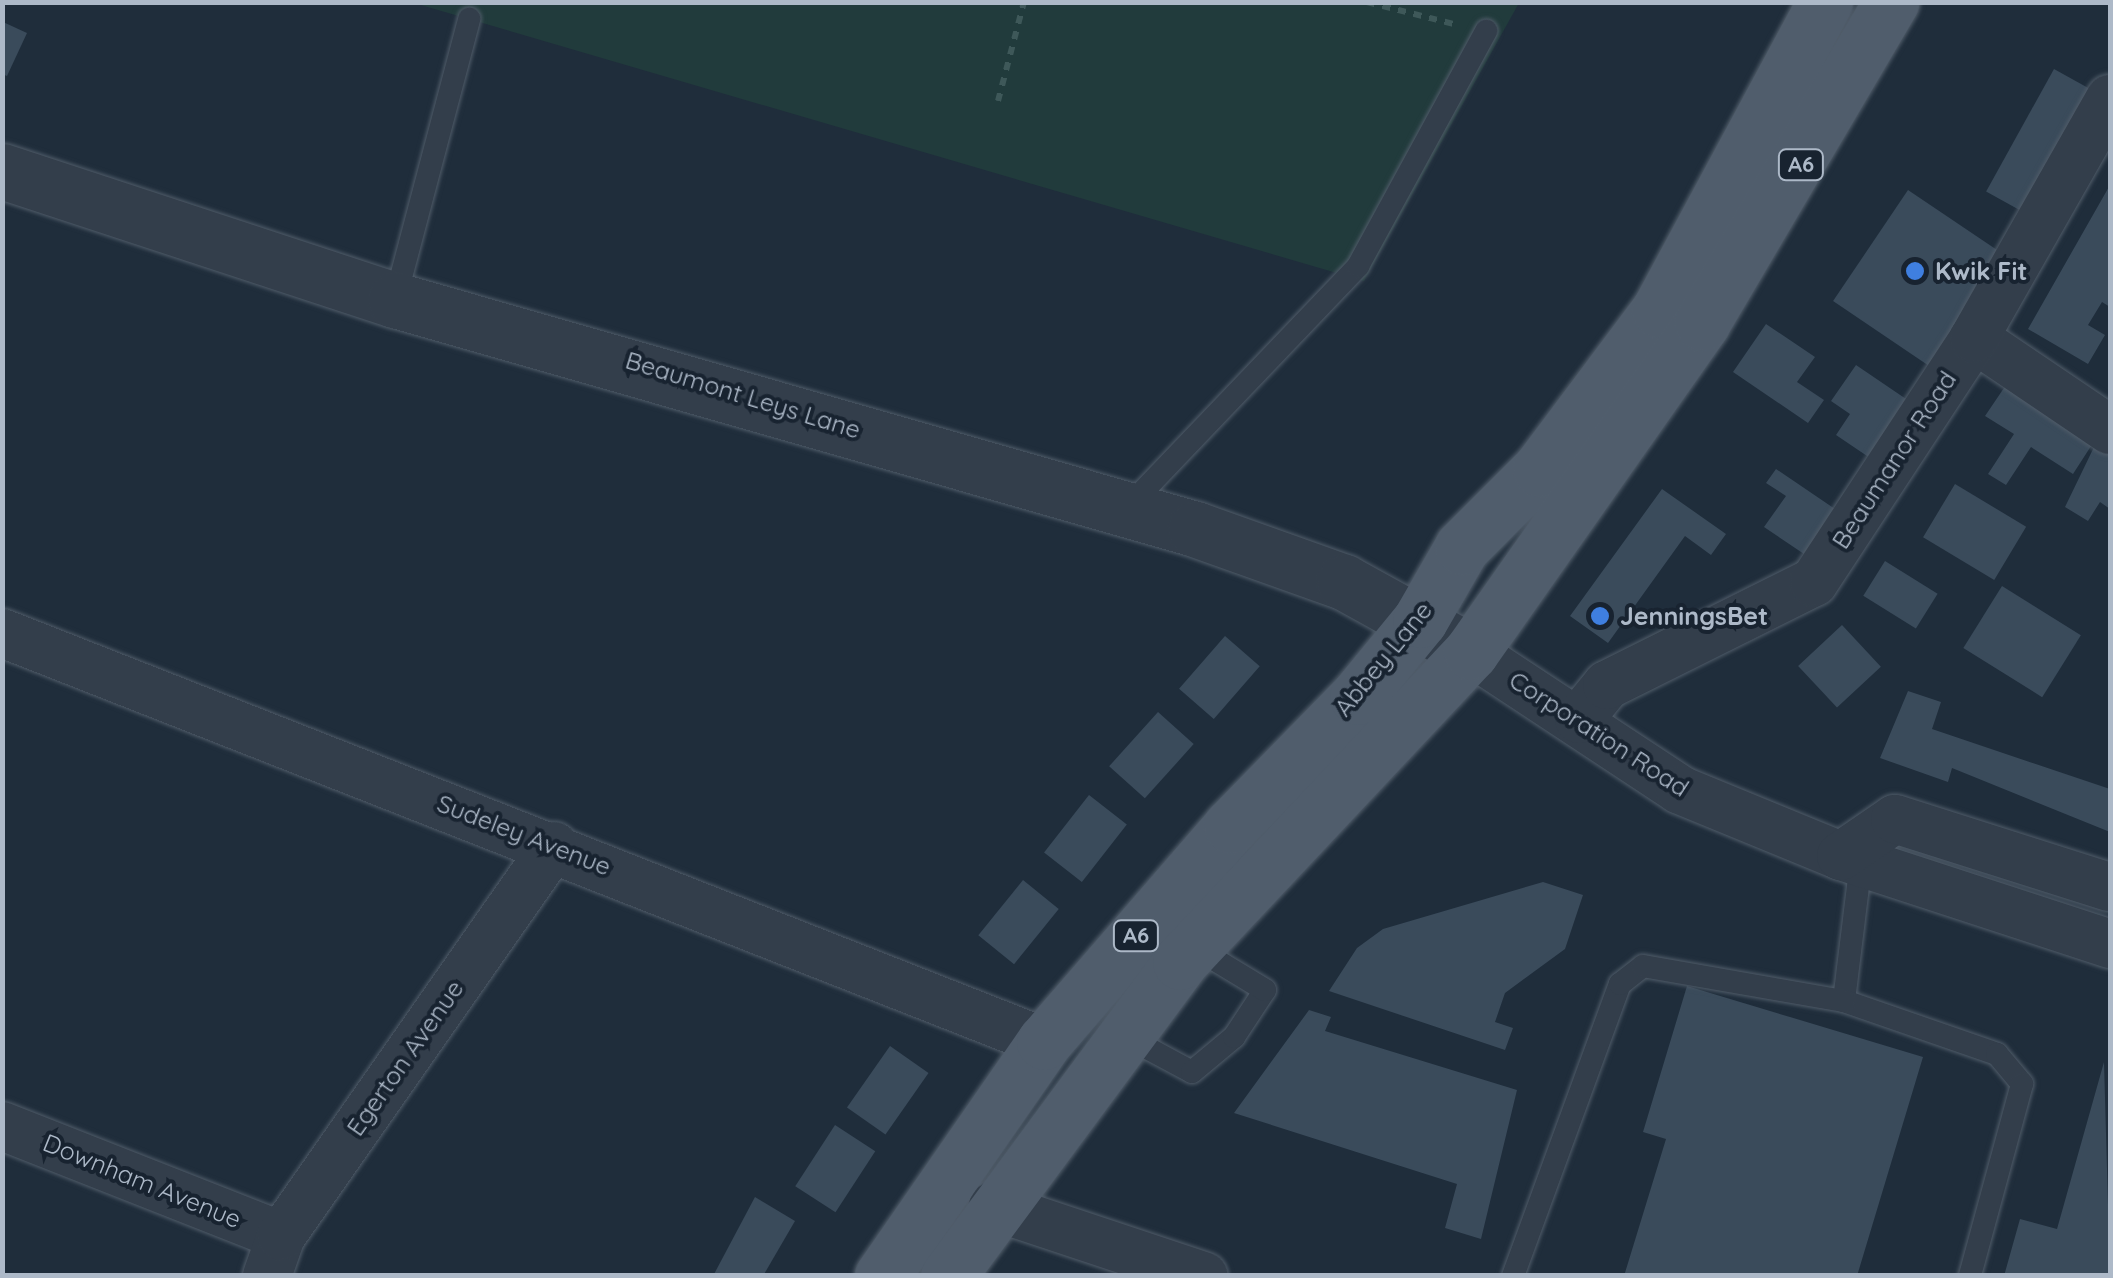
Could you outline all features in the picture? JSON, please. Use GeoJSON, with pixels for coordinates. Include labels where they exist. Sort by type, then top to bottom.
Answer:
{"type":"FeatureCollection","features":[{"type":"Feature","properties":{"kind":"main road","name":"Abbey Lane"},"geometry":{"type":"LineString","coordinates":[[882,1276],[1080,1053],[1420,620],[1462,547],[1540,468],[1659,310],[1825,2]]}},
{"type":"Feature","properties":{"kind":"main road","name":"Abbey Lane"},"geometry":{"type":"LineString","coordinates":[[948,1276],[1080,1053],[1194,947],[1471,652],[1702,323],[1891,2]]}},
{"type":"Feature","properties":{"kind":"street","name":"Beaumanor Road"},"geometry":{"type":"LineString","coordinates":[[1579,719],[1607,686],[1814,582],[1974,338],[2110,99]]}},
{"type":"Feature","properties":{"kind":"street","name":"Beaumont Leys Lane"},"geometry":{"type":"LineString","coordinates":[[2,171],[395,300],[1127,508],[1301,564],[1420,620],[1471,652]]}},
{"type":"Feature","properties":{"kind":"street"},"geometry":{"type":"LineString","coordinates":[[1974,338],[2110,430]]}},
{"type":"Feature","properties":{"kind":"street","name":"Sudeley Avenue"},"geometry":{"type":"LineString","coordinates":[[2,634],[1080,1053]]}},
{"type":"Feature","properties":{"kind":"street","name":"Corporation Road"},"geometry":{"type":"LineString","coordinates":[[1471,652],[1579,719],[1680,790],[1851,859],[2110,944]]}},
{"type":"Feature","properties":{"kind":"street"},"geometry":{"type":"LineString","coordinates":[[1851,859],[1895,819],[2110,887]]}},
{"type":"Feature","properties":{"kind":"street","name":"Egerton Avenue"},"geometry":{"type":"LineString","coordinates":[[274,1256],[554,846]]}},
{"type":"Feature","properties":{"kind":"street","name":"Downham Avenue"},"geometry":{"type":"LineString","coordinates":[[2,1126],[274,1256]]}},
{"type":"Feature","properties":{"kind":"street"},"geometry":{"type":"LineString","coordinates":[[992,1206],[1204,1276]]}},
{"type":"Feature","properties":{"kind":"lane"},"geometry":{"type":"LineString","coordinates":[[395,300],[469,18]]}},
{"type":"Feature","properties":{"kind":"lane"},"geometry":{"type":"LineString","coordinates":[[1127,508],[1358,266],[1486,32]]}},
{"type":"Feature","properties":{"kind":"lane"},"geometry":{"type":"LineString","coordinates":[[1844,1001],[1851,859]]}},
{"type":"Feature","properties":{"kind":"lane"},"geometry":{"type":"LineString","coordinates":[[1080,1053],[1192,1072],[1234,1037],[1266,990],[1194,947]]}},
{"type":"Feature","properties":{"kind":"lane"},"geometry":{"type":"LineString","coordinates":[[1513,1276],[1620,984],[1643,966],[1844,1001],[1997,1054],[2022,1084],[1970,1276]]}},
{"type":"Feature","properties":{"kind":"path"},"geometry":{"type":"LineString","coordinates":[[998,100],[1024,2]]}},
{"type":"Feature","properties":{"kind":"path"},"geometry":{"type":"LineString","coordinates":[[1366,2],[1486,32]]}},
{"type":"Feature","properties":{"kind":"green space"},"geometry":{"type":"Polygon","coordinates":[[[414,3],[1519,3],[1364,281],[414,3]]]}},
{"type":"Feature","properties":{"kind":"building"},"geometry":{"type":"Polygon","coordinates":[[[3,22],[27,33],[7,76],[2,74],[3,22]]]}},
{"type":"Feature","properties":{"kind":"building"},"geometry":{"type":"Polygon","coordinates":[[[2054,69],[2098,93],[2030,216],[1986,191],[2054,69]]]}},
{"type":"Feature","properties":{"kind":"building"},"geometry":{"type":"Polygon","coordinates":[[[2110,185],[2110,307],[2102,302],[2088,325],[2105,335],[2088,364],[2028,329],[2110,185]]]}},
{"type":"Feature","properties":{"kind":"building"},"geometry":{"type":"Polygon","coordinates":[[[1908,190],[2003,254],[1928,365],[1833,301],[1908,190]]]}},
{"type":"Feature","properties":{"kind":"building"},"geometry":{"type":"Polygon","coordinates":[[[1766,324],[1815,357],[1797,382],[1824,400],[1808,423],[1733,372],[1766,324]]]}},
{"type":"Feature","properties":{"kind":"building"},"geometry":{"type":"Polygon","coordinates":[[[1856,365],[1909,401],[1870,458],[1836,435],[1850,414],[1831,401],[1856,365]]]}},
{"type":"Feature","properties":{"kind":"building"},"geometry":{"type":"Polygon","coordinates":[[[2006,385],[2093,443],[2073,474],[2031,447],[2006,485],[1988,474],[2014,434],[1985,416],[2006,385]]]}},
{"type":"Feature","properties":{"kind":"building"},"geometry":{"type":"Polygon","coordinates":[[[2095,445],[2110,455],[2110,509],[2100,502],[2088,521],[2065,507],[2095,445]]]}},
{"type":"Feature","properties":{"kind":"building"},"geometry":{"type":"Polygon","coordinates":[[[1776,469],[1835,509],[1804,554],[1764,527],[1786,496],[1766,483],[1776,469]]]}},
{"type":"Feature","properties":{"kind":"building"},"geometry":{"type":"Polygon","coordinates":[[[1955,484],[2026,527],[1994,580],[1923,537],[1955,484]]]}},
{"type":"Feature","properties":{"kind":"building"},"geometry":{"type":"Polygon","coordinates":[[[1662,489],[1726,534],[1711,555],[1685,536],[1608,643],[1570,616],[1662,489]]]}},
{"type":"Feature","properties":{"kind":"building"},"geometry":{"type":"Polygon","coordinates":[[[1885,561],[1938,594],[1916,629],[1863,596],[1885,561]]]}},
{"type":"Feature","properties":{"kind":"building"},"geometry":{"type":"Polygon","coordinates":[[[2002,586],[2081,635],[2042,697],[1963,648],[2002,586]]]}},
{"type":"Feature","properties":{"kind":"building"},"geometry":{"type":"Polygon","coordinates":[[[1842,625],[1881,667],[1837,708],[1798,666],[1842,625]]]}},
{"type":"Feature","properties":{"kind":"building"},"geometry":{"type":"Polygon","coordinates":[[[1225,636],[1260,666],[1214,719],[1179,689],[1225,636]]]}},
{"type":"Feature","properties":{"kind":"building"},"geometry":{"type":"Polygon","coordinates":[[[1908,691],[1941,702],[1932,729],[2110,789],[2110,832],[1952,768],[1948,782],[1880,758],[1908,691]]]}},
{"type":"Feature","properties":{"kind":"building"},"geometry":{"type":"Polygon","coordinates":[[[1158,712],[1194,744],[1145,798],[1109,766],[1158,712]]]}},
{"type":"Feature","properties":{"kind":"building"},"geometry":{"type":"Polygon","coordinates":[[[1089,795],[1127,825],[1082,882],[1044,853],[1089,795]]]}},
{"type":"Feature","properties":{"kind":"building"},"geometry":{"type":"Polygon","coordinates":[[[1023,880],[1059,909],[1014,964],[978,935],[1023,880]]]}},
{"type":"Feature","properties":{"kind":"building"},"geometry":{"type":"Polygon","coordinates":[[[1543,882],[1583,895],[1565,949],[1505,993],[1495,1022],[1513,1028],[1505,1050],[1329,991],[1357,948],[1383,929],[1543,882]]]}},
{"type":"Feature","properties":{"kind":"building"},"geometry":{"type":"Polygon","coordinates":[[[1687,986],[1923,1057],[1857,1276],[1624,1276],[1666,1139],[1643,1132],[1687,986]]]}},
{"type":"Feature","properties":{"kind":"building"},"geometry":{"type":"Polygon","coordinates":[[[1309,1010],[1331,1017],[1325,1031],[1517,1090],[1481,1239],[1445,1228],[1457,1184],[1234,1113],[1309,1010]]]}},
{"type":"Feature","properties":{"kind":"building"},"geometry":{"type":"Polygon","coordinates":[[[890,1046],[929,1073],[885,1134],[847,1107],[890,1046]]]}},
{"type":"Feature","properties":{"kind":"building"},"geometry":{"type":"Polygon","coordinates":[[[2104,1062],[2110,1276],[2004,1276],[2020,1219],[2057,1229],[2104,1062]]]}},
{"type":"Feature","properties":{"kind":"building"},"geometry":{"type":"Polygon","coordinates":[[[835,1125],[875,1151],[835,1212],[795,1186],[835,1125]]]}},
{"type":"Feature","properties":{"kind":"building"},"geometry":{"type":"Polygon","coordinates":[[[755,1197],[795,1221],[763,1276],[713,1276],[755,1197]]]}},
{"type":"Feature","properties":{"kind":"place","name":"Kwik Fit"},"geometry":{"type":"Point","coordinates":[1915,271]}},
{"type":"Feature","properties":{"kind":"place","name":"JenningsBet"},"geometry":{"type":"Point","coordinates":[1600,616]}}]}
